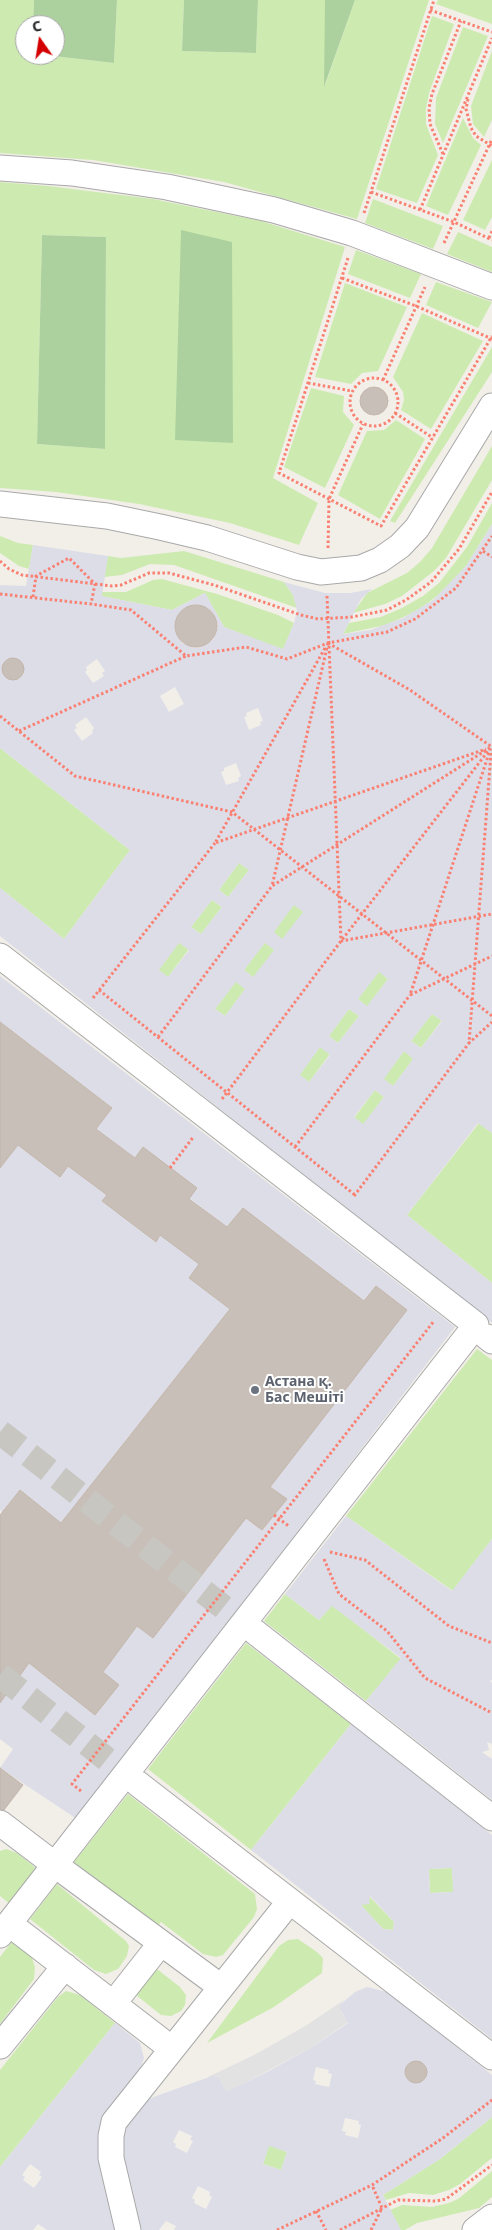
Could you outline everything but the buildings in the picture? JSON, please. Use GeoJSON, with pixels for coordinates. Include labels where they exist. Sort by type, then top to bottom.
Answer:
{"type":"FeatureCollection","features":[{"type":"Feature","properties":{"kind":"lane"},"geometry":{"type":"LineString","coordinates":[[0,168],[72,173],[167,187],[274,210],[352,233],[492,288]]}},
{"type":"Feature","properties":{"kind":"lane"},"geometry":{"type":"LineString","coordinates":[[0,504],[107,516],[160,527],[207,538],[297,567],[320,572],[362,568],[380,560],[400,546],[417,528],[492,406]]}},
{"type":"Feature","properties":{"kind":"lane"},"geometry":{"type":"LineString","coordinates":[[0,956],[476,1325],[101,1806],[5,1925],[64,1966],[172,2049]]}},
{"type":"Feature","properties":{"kind":"lane"},"geometry":{"type":"LineString","coordinates":[[255,1632],[492,1818]]}},
{"type":"Feature","properties":{"kind":"lane"},"geometry":{"type":"LineString","coordinates":[[137,1783],[492,2057]]}},
{"type":"Feature","properties":{"kind":"lane"},"geometry":{"type":"LineString","coordinates":[[0,1823],[46,1858]]}},
{"type":"Feature","properties":{"kind":"lane"},"geometry":{"type":"LineString","coordinates":[[66,1873],[221,1987]]}},
{"type":"Feature","properties":{"kind":"lane"},"geometry":{"type":"LineString","coordinates":[[128,2230],[111,2158],[111,2136],[120,2113],[290,1901]]}},
{"type":"Feature","properties":{"kind":"lane"},"geometry":{"type":"LineString","coordinates":[[113,2004],[161,1943]]}},
{"type":"Feature","properties":{"kind":"lane"},"geometry":{"type":"LineString","coordinates":[[0,2046],[64,1966]]}},
{"type":"Feature","properties":{"kind":"lane"},"geometry":{"type":"LineString","coordinates":[[475,2230],[492,2218]]}},
{"type":"Feature","properties":{"kind":"path"},"geometry":{"type":"LineString","coordinates":[[361,222],[434,0]]}},
{"type":"Feature","properties":{"kind":"path"},"geometry":{"type":"LineString","coordinates":[[430,10],[492,32]]}},
{"type":"Feature","properties":{"kind":"path"},"geometry":{"type":"LineString","coordinates":[[443,154],[430,124],[430,108],[432,94],[461,21]]}},
{"type":"Feature","properties":{"kind":"path"},"geometry":{"type":"LineString","coordinates":[[420,210],[492,38]]}},
{"type":"Feature","properties":{"kind":"path"},"geometry":{"type":"LineString","coordinates":[[470,91],[467,118],[476,136],[491,145]]}},
{"type":"Feature","properties":{"kind":"path"},"geometry":{"type":"LineString","coordinates":[[443,245],[491,145],[492,139]]}},
{"type":"Feature","properties":{"kind":"path"},"geometry":{"type":"LineString","coordinates":[[371,192],[454,222],[490,239],[492,231]]}},
{"type":"Feature","properties":{"kind":"path"},"geometry":{"type":"LineString","coordinates":[[342,278],[492,338],[381,526],[278,473],[349,256]]}},
{"type":"Feature","properties":{"kind":"path"},"geometry":{"type":"LineString","coordinates":[[382,380],[426,284]]}},
{"type":"Feature","properties":{"kind":"path"},"geometry":{"type":"LineString","coordinates":[[367,379],[382,380],[395,390],[398,406],[395,413],[384,424],[376,426],[363,424],[355,418],[351,411],[352,392],[360,382],[367,379]]}},
{"type":"Feature","properties":{"kind":"path"},"geometry":{"type":"LineString","coordinates":[[308,383],[352,392]]}},
{"type":"Feature","properties":{"kind":"path"},"geometry":{"type":"LineString","coordinates":[[395,413],[433,438]]}},
{"type":"Feature","properties":{"kind":"path"},"geometry":{"type":"LineString","coordinates":[[328,552],[329,499],[363,424]]}},
{"type":"Feature","properties":{"kind":"path"},"geometry":{"type":"LineString","coordinates":[[19,731],[186,656],[246,647],[287,659],[328,643],[387,632],[415,620],[456,588],[492,536]]}},
{"type":"Feature","properties":{"kind":"path"},"geometry":{"type":"LineString","coordinates":[[483,551],[492,557]]}},
{"type":"Feature","properties":{"kind":"path"},"geometry":{"type":"LineString","coordinates":[[33,597],[36,576],[69,558],[94,584],[91,604]]}},
{"type":"Feature","properties":{"kind":"path"},"geometry":{"type":"LineString","coordinates":[[328,593],[328,643],[341,941]]}},
{"type":"Feature","properties":{"kind":"path"},"geometry":{"type":"LineString","coordinates":[[0,594],[131,610],[186,656]]}},
{"type":"Feature","properties":{"kind":"path"},"geometry":{"type":"LineString","coordinates":[[328,643],[410,690],[492,747]]}},
{"type":"Feature","properties":{"kind":"path"},"geometry":{"type":"LineString","coordinates":[[111,976],[215,843],[328,643]]}},
{"type":"Feature","properties":{"kind":"path"},"geometry":{"type":"LineString","coordinates":[[272,886],[328,643]]}},
{"type":"Feature","properties":{"kind":"path"},"geometry":{"type":"LineString","coordinates":[[0,716],[75,776],[232,812],[492,1016]]}},
{"type":"Feature","properties":{"kind":"path"},"geometry":{"type":"LineString","coordinates":[[215,843],[492,747]]}},
{"type":"Feature","properties":{"kind":"path"},"geometry":{"type":"LineString","coordinates":[[158,1037],[272,886],[492,747]]}},
{"type":"Feature","properties":{"kind":"path"},"geometry":{"type":"LineString","coordinates":[[238,1079],[341,941],[492,747]]}},
{"type":"Feature","properties":{"kind":"path"},"geometry":{"type":"LineString","coordinates":[[469,1043],[492,747]]}},
{"type":"Feature","properties":{"kind":"path"},"geometry":{"type":"LineString","coordinates":[[295,1147],[410,995],[492,747]]}},
{"type":"Feature","properties":{"kind":"path"},"geometry":{"type":"LineString","coordinates":[[341,941],[492,914]]}},
{"type":"Feature","properties":{"kind":"path"},"geometry":{"type":"LineString","coordinates":[[410,995],[492,956]]}},
{"type":"Feature","properties":{"kind":"path"},"geometry":{"type":"LineString","coordinates":[[100,990],[354,1195]]}},
{"type":"Feature","properties":{"kind":"path"},"geometry":{"type":"LineString","coordinates":[[365,1181],[469,1043],[492,1022]]}},
{"type":"Feature","properties":{"kind":"path"},"geometry":{"type":"LineString","coordinates":[[101,1806],[72,1784],[448,1303]]}},
{"type":"Feature","properties":{"kind":"path"},"geometry":{"type":"LineString","coordinates":[[320,1550],[339,1594],[387,1631],[425,1678],[492,1713]]}},
{"type":"Feature","properties":{"kind":"path"},"geometry":{"type":"LineString","coordinates":[[329,1552],[365,1560],[448,1626],[492,1643]]}},
{"type":"Feature","properties":{"kind":"path"},"geometry":{"type":"LineString","coordinates":[[277,2230],[372,2185],[443,2138],[492,2100]]}},
{"type":"Feature","properties":{"kind":"path"},"geometry":{"type":"LineString","coordinates":[[340,2230],[398,2200],[436,2201],[446,2199],[492,2165]]}},
{"type":"Feature","properties":{"kind":"path"},"geometry":{"type":"LineString","coordinates":[[372,2185],[382,2208]]}},
{"type":"Feature","properties":{"kind":"path"},"geometry":{"type":"LineString","coordinates":[[371,2230],[382,2208]]}},
{"type":"Feature","properties":{"kind":"path"},"geometry":{"type":"LineString","coordinates":[[316,2211],[326,2230]]}},
{"type":"Feature","properties":{"kind":"green space"},"geometry":{"type":"Polygon","coordinates":[[[0,0],[34,0],[33,15],[15,15],[15,65],[65,65],[65,57],[114,63],[117,0],[184,0],[182,51],[256,53],[258,0],[325,0],[325,85],[355,0],[429,0],[357,219],[224,182],[93,160],[0,153],[0,0]]]}},
{"type":"Feature","properties":{"kind":"green space"},"geometry":{"type":"Polygon","coordinates":[[[34,0],[117,0],[114,63],[65,57],[65,15],[33,15],[34,0]]]}},
{"type":"Feature","properties":{"kind":"green space"},"geometry":{"type":"Polygon","coordinates":[[[184,0],[258,0],[256,53],[182,51],[184,0]]]}},
{"type":"Feature","properties":{"kind":"green space"},"geometry":{"type":"Polygon","coordinates":[[[325,0],[355,0],[324,87],[325,0]]]}},
{"type":"Feature","properties":{"kind":"green space"},"geometry":{"type":"Polygon","coordinates":[[[438,0],[492,0],[492,24],[436,4],[438,0]]]}},
{"type":"Feature","properties":{"kind":"green space"},"geometry":{"type":"Polygon","coordinates":[[[432,16],[454,24],[429,93],[426,109],[426,124],[438,155],[417,203],[376,189],[432,16]]]}},
{"type":"Feature","properties":{"kind":"green space"},"geometry":{"type":"Polygon","coordinates":[[[463,27],[488,36],[443,143],[435,124],[436,98],[463,27]]]}},
{"type":"Feature","properties":{"kind":"green space"},"geometry":{"type":"Polygon","coordinates":[[[492,51],[492,120],[484,137],[473,124],[471,106],[492,51]]]}},
{"type":"Feature","properties":{"kind":"green space"},"geometry":{"type":"Polygon","coordinates":[[[463,118],[473,138],[481,145],[448,215],[426,206],[463,118]]]}},
{"type":"Feature","properties":{"kind":"green space"},"geometry":{"type":"Polygon","coordinates":[[[492,160],[492,217],[485,230],[463,220],[492,160]]]}},
{"type":"Feature","properties":{"kind":"green space"},"geometry":{"type":"Polygon","coordinates":[[[0,182],[153,199],[261,221],[345,247],[273,478],[318,503],[299,545],[230,523],[139,504],[56,492],[0,488],[0,182]],[[42,235],[37,444],[105,449],[106,237],[42,235]]]}},
{"type":"Feature","properties":{"kind":"green space"},"geometry":{"type":"Polygon","coordinates":[[[373,199],[443,226],[433,249],[365,223],[373,199]]]}},
{"type":"Feature","properties":{"kind":"green space"},"geometry":{"type":"Polygon","coordinates":[[[181,230],[232,242],[233,443],[175,440],[181,230]]]}},
{"type":"Feature","properties":{"kind":"green space"},"geometry":{"type":"Polygon","coordinates":[[[458,232],[492,247],[492,272],[447,254],[458,232]]]}},
{"type":"Feature","properties":{"kind":"green space"},"geometry":{"type":"Polygon","coordinates":[[[42,235],[106,237],[105,449],[37,444],[42,235]]]}},
{"type":"Feature","properties":{"kind":"green space"},"geometry":{"type":"Polygon","coordinates":[[[356,250],[421,274],[410,298],[348,274],[356,250]]]}},
{"type":"Feature","properties":{"kind":"green space"},"geometry":{"type":"Polygon","coordinates":[[[436,282],[492,302],[478,328],[426,305],[436,282]]]}},
{"type":"Feature","properties":{"kind":"green space"},"geometry":{"type":"Polygon","coordinates":[[[345,283],[407,307],[378,371],[362,373],[351,384],[315,377],[345,283]]]}},
{"type":"Feature","properties":{"kind":"green space"},"geometry":{"type":"Polygon","coordinates":[[[422,313],[483,341],[431,429],[401,410],[404,400],[403,392],[393,377],[422,313]]]}},
{"type":"Feature","properties":{"kind":"green space"},"geometry":{"type":"Polygon","coordinates":[[[492,347],[492,372],[395,523],[390,521],[492,347]]]}},
{"type":"Feature","properties":{"kind":"green space"},"geometry":{"type":"Polygon","coordinates":[[[311,388],[344,396],[343,412],[354,425],[325,488],[284,467],[311,388]]]}},
{"type":"Feature","properties":{"kind":"green space"},"geometry":{"type":"Polygon","coordinates":[[[396,420],[425,439],[380,519],[338,495],[367,431],[384,430],[396,420]]]}},
{"type":"Feature","properties":{"kind":"green space"},"geometry":{"type":"Polygon","coordinates":[[[492,446],[492,480],[446,558],[434,571],[402,596],[385,604],[353,613],[367,593],[407,573],[432,548],[492,446]]]}},
{"type":"Feature","properties":{"kind":"green space"},"geometry":{"type":"Polygon","coordinates":[[[492,503],[492,524],[466,566],[442,592],[419,610],[386,625],[343,634],[349,623],[381,617],[402,608],[423,596],[439,583],[467,547],[492,503]]]}},
{"type":"Feature","properties":{"kind":"green space"},"geometry":{"type":"Polygon","coordinates":[[[0,536],[18,543],[33,545],[29,569],[19,566],[0,553],[0,536]]]}},
{"type":"Feature","properties":{"kind":"green space"},"geometry":{"type":"Polygon","coordinates":[[[184,551],[284,582],[293,595],[297,608],[174,565],[150,564],[122,575],[104,577],[108,556],[121,558],[184,551]]]}},
{"type":"Feature","properties":{"kind":"green space"},"geometry":{"type":"Polygon","coordinates":[[[162,579],[217,594],[278,615],[294,623],[283,650],[224,627],[205,593],[172,610],[101,596],[102,592],[126,592],[153,580],[162,579]]]}},
{"type":"Feature","properties":{"kind":"green space"},"geometry":{"type":"Polygon","coordinates":[[[0,748],[130,850],[64,939],[0,888],[0,748]]]}},
{"type":"Feature","properties":{"kind":"green space"},"geometry":{"type":"Polygon","coordinates":[[[239,863],[249,870],[228,897],[219,890],[239,863]]]}},
{"type":"Feature","properties":{"kind":"green space"},"geometry":{"type":"Polygon","coordinates":[[[212,900],[222,907],[201,934],[191,927],[212,900]]]}},
{"type":"Feature","properties":{"kind":"green space"},"geometry":{"type":"Polygon","coordinates":[[[294,904],[304,912],[283,940],[273,932],[294,904]]]}},
{"type":"Feature","properties":{"kind":"green space"},"geometry":{"type":"Polygon","coordinates":[[[179,942],[189,949],[168,977],[158,970],[179,942]]]}},
{"type":"Feature","properties":{"kind":"green space"},"geometry":{"type":"Polygon","coordinates":[[[265,942],[275,950],[254,978],[244,970],[265,942]]]}},
{"type":"Feature","properties":{"kind":"green space"},"geometry":{"type":"Polygon","coordinates":[[[379,971],[388,979],[367,1007],[358,999],[379,971]]]}},
{"type":"Feature","properties":{"kind":"green space"},"geometry":{"type":"Polygon","coordinates":[[[236,981],[246,988],[225,1016],[215,1009],[236,981]]]}},
{"type":"Feature","properties":{"kind":"green space"},"geometry":{"type":"Polygon","coordinates":[[[349,1009],[359,1016],[338,1043],[329,1036],[349,1009]]]}},
{"type":"Feature","properties":{"kind":"green space"},"geometry":{"type":"Polygon","coordinates":[[[432,1013],[442,1020],[421,1048],[411,1041],[432,1013]]]}},
{"type":"Feature","properties":{"kind":"green space"},"geometry":{"type":"Polygon","coordinates":[[[320,1047],[330,1054],[309,1082],[299,1075],[320,1047]]]}},
{"type":"Feature","properties":{"kind":"green space"},"geometry":{"type":"Polygon","coordinates":[[[404,1051],[414,1058],[393,1086],[383,1079],[404,1051]]]}},
{"type":"Feature","properties":{"kind":"green space"},"geometry":{"type":"Polygon","coordinates":[[[375,1090],[384,1097],[363,1125],[354,1118],[375,1090]]]}},
{"type":"Feature","properties":{"kind":"green space"},"geometry":{"type":"Polygon","coordinates":[[[479,1123],[492,1133],[492,1283],[407,1215],[479,1123]]]}},
{"type":"Feature","properties":{"kind":"green space"},"geometry":{"type":"Polygon","coordinates":[[[477,1349],[492,1360],[492,1539],[453,1591],[346,1516],[477,1349]]]}},
{"type":"Feature","properties":{"kind":"green space"},"geometry":{"type":"Polygon","coordinates":[[[285,1594],[319,1620],[332,1605],[401,1659],[366,1701],[264,1621],[285,1594]]]}},
{"type":"Feature","properties":{"kind":"green space"},"geometry":{"type":"Polygon","coordinates":[[[246,1643],[351,1724],[251,1850],[148,1769],[246,1643]]]}},
{"type":"Feature","properties":{"kind":"green space"},"geometry":{"type":"Polygon","coordinates":[[[128,1794],[255,1894],[257,1909],[254,1917],[223,1955],[216,1957],[203,1954],[161,1922],[158,1926],[74,1862],[128,1794]]]}},
{"type":"Feature","properties":{"kind":"green space"},"geometry":{"type":"Polygon","coordinates":[[[6,1849],[17,1853],[37,1869],[10,1904],[0,1896],[0,1851],[6,1849]]]}},
{"type":"Feature","properties":{"kind":"green space"},"geometry":{"type":"Polygon","coordinates":[[[452,1868],[454,1892],[430,1893],[429,1869],[452,1868]]]}},
{"type":"Feature","properties":{"kind":"green space"},"geometry":{"type":"Polygon","coordinates":[[[57,1884],[126,1941],[129,1946],[127,1956],[118,1969],[106,1974],[94,1970],[30,1919],[57,1884]]]}},
{"type":"Feature","properties":{"kind":"green space"},"geometry":{"type":"Polygon","coordinates":[[[369,1896],[394,1922],[393,1930],[383,1929],[360,1904],[369,1896]]]}},
{"type":"Feature","properties":{"kind":"green space"},"geometry":{"type":"Polygon","coordinates":[[[14,1939],[32,1958],[35,1967],[34,1979],[0,2024],[0,1957],[14,1939]]]}},
{"type":"Feature","properties":{"kind":"green space"},"geometry":{"type":"Polygon","coordinates":[[[298,1939],[323,1958],[322,1973],[274,2007],[207,2043],[279,1946],[288,1940],[298,1939]]]}},
{"type":"Feature","properties":{"kind":"green space"},"geometry":{"type":"Polygon","coordinates":[[[157,1969],[180,1987],[186,1995],[185,2005],[181,2011],[171,2016],[161,2015],[136,1995],[157,1969]]]}},
{"type":"Feature","properties":{"kind":"green space"},"geometry":{"type":"Polygon","coordinates":[[[66,1991],[80,1995],[115,2023],[0,2167],[0,2070],[58,1997],[66,1991]]]}},
{"type":"Feature","properties":{"kind":"green space"},"geometry":{"type":"Polygon","coordinates":[[[492,2117],[492,2158],[460,2184],[433,2195],[409,2193],[386,2200],[383,2195],[440,2159],[492,2117]]]}},
{"type":"Feature","properties":{"kind":"green space"},"geometry":{"type":"Polygon","coordinates":[[[269,2145],[287,2152],[281,2170],[263,2164],[269,2145]]]}},
{"type":"Feature","properties":{"kind":"green space"},"geometry":{"type":"Polygon","coordinates":[[[492,2171],[492,2197],[479,2208],[417,2223],[405,2230],[401,2230],[390,2210],[402,2205],[432,2207],[449,2203],[458,2199],[492,2171]]]}},
{"type":"Feature","properties":{"kind":"shaded area"},"geometry":{"type":"Polygon","coordinates":[[[492,524],[492,1133],[478,1123],[407,1215],[492,1283],[492,1323],[0,936],[0,888],[64,939],[130,850],[0,748],[0,585],[26,586],[33,545],[108,556],[102,596],[172,610],[205,593],[224,627],[283,649],[297,611],[293,595],[284,582],[325,593],[350,593],[372,589],[361,599],[343,634],[370,630],[403,618],[433,600],[466,566],[492,524]],[[194,605],[181,611],[175,623],[175,630],[182,643],[195,648],[202,647],[214,639],[218,626],[213,613],[207,608],[194,605]],[[17,658],[7,660],[3,666],[3,673],[8,679],[19,679],[24,673],[22,663],[17,658]],[[97,659],[86,667],[87,670],[85,672],[93,683],[104,676],[102,673],[105,671],[97,659]],[[175,687],[160,696],[169,712],[184,704],[175,687]],[[258,708],[246,713],[247,716],[244,717],[249,730],[261,725],[260,722],[263,721],[258,708]],[[86,717],[75,725],[77,728],[74,730],[82,741],[93,733],[94,728],[86,717]],[[236,763],[224,768],[224,771],[221,772],[226,785],[239,781],[238,778],[241,776],[236,763]],[[239,863],[219,890],[228,897],[249,870],[239,863]],[[212,900],[191,927],[201,934],[222,907],[212,900]],[[294,905],[274,932],[282,939],[303,912],[294,905]],[[179,943],[159,970],[168,977],[189,950],[179,943]],[[265,943],[244,970],[253,977],[274,950],[265,943]],[[379,972],[358,999],[367,1006],[388,979],[379,972]],[[236,982],[215,1009],[225,1016],[245,989],[236,982]],[[349,1009],[329,1036],[338,1043],[359,1016],[349,1009]],[[432,1014],[411,1041],[421,1048],[442,1021],[432,1014]],[[320,1047],[300,1075],[309,1082],[330,1055],[320,1047]],[[404,1051],[384,1079],[393,1086],[413,1059],[404,1051]],[[375,1090],[354,1117],[363,1124],[384,1097],[375,1090]]]}},
{"type":"Feature","properties":{"kind":"shaded area"},"geometry":{"type":"Polygon","coordinates":[[[0,976],[455,1327],[77,1819],[0,1768],[13,1749],[0,1739],[0,1703],[29,1663],[95,1715],[118,1685],[103,1672],[137,1626],[153,1638],[238,1529],[229,1505],[262,1530],[286,1499],[253,1473],[406,1310],[376,1286],[364,1301],[243,1208],[227,1227],[189,1198],[143,1147],[135,1158],[96,1129],[112,1108],[0,1022],[0,976]]]}},
{"type":"Feature","properties":{"kind":"shaded area"},"geometry":{"type":"Polygon","coordinates":[[[18,1145],[59,1176],[68,1166],[107,1195],[102,1201],[155,1242],[161,1235],[199,1264],[189,1278],[230,1309],[61,1523],[20,1490],[2,1512],[0,1510],[0,1168],[18,1145]]]}},
{"type":"Feature","properties":{"kind":"shaded area"},"geometry":{"type":"Polygon","coordinates":[[[346,1516],[452,1591],[492,1539],[492,1680],[490,1681],[492,1683],[492,1744],[487,1742],[489,1750],[482,1752],[492,1759],[492,1800],[366,1701],[401,1658],[332,1606],[319,1620],[285,1594],[346,1516]]]}},
{"type":"Feature","properties":{"kind":"shaded area"},"geometry":{"type":"Polygon","coordinates":[[[351,1724],[492,1835],[492,2039],[251,1850],[351,1724]],[[452,1868],[429,1869],[430,1893],[453,1892],[452,1868]],[[370,1896],[369,1904],[361,1905],[383,1929],[393,1930],[394,1922],[370,1896]]]}},
{"type":"Feature","properties":{"kind":"shaded area"},"geometry":{"type":"Polygon","coordinates":[[[367,1987],[387,1992],[492,2075],[492,2117],[440,2159],[383,2195],[401,2230],[174,2230],[176,2226],[166,2221],[159,2230],[140,2230],[122,2148],[124,2129],[148,2099],[212,2076],[219,2078],[226,2092],[267,2072],[314,2046],[348,2023],[340,2009],[341,2004],[355,1992],[367,1987]],[[412,2062],[407,2066],[405,2076],[411,2082],[418,2083],[424,2079],[426,2069],[419,2062],[412,2062]],[[316,2067],[313,2080],[316,2081],[315,2084],[329,2087],[332,2074],[328,2073],[329,2070],[316,2067]],[[345,2118],[342,2131],[346,2132],[345,2135],[358,2138],[361,2125],[358,2124],[359,2121],[345,2118]],[[179,2130],[173,2142],[176,2144],[175,2147],[187,2153],[193,2141],[190,2140],[192,2136],[179,2130]],[[269,2146],[263,2164],[281,2170],[287,2152],[269,2146]],[[198,2186],[192,2198],[195,2200],[194,2203],[206,2209],[212,2197],[209,2195],[210,2192],[198,2186]]]}},
{"type":"Feature","properties":{"kind":"shaded area"},"geometry":{"type":"Polygon","coordinates":[[[344,2000],[341,2004],[341,2012],[348,2022],[314,2046],[226,2093],[220,2080],[208,2077],[256,2054],[307,2025],[344,2000]]]}},
{"type":"Feature","properties":{"kind":"shaded area"},"geometry":{"type":"Polygon","coordinates":[[[115,2023],[140,2043],[144,2058],[140,2070],[107,2116],[117,2230],[47,2230],[38,2224],[33,2230],[0,2230],[0,2167],[115,2023]],[[30,2164],[22,2175],[25,2177],[23,2180],[34,2188],[42,2177],[39,2175],[41,2172],[30,2164]]]}},
{"type":"Feature","properties":{"kind":"tunnel"},"geometry":{"type":"LineString","coordinates":[[0,1432],[255,1632]]}},
{"type":"Feature","properties":{"kind":"tunnel"},"geometry":{"type":"LineString","coordinates":[[0,1675],[137,1783]]}},
{"type":"Feature","properties":{"kind":"place","name":"Астана қ. Бас Мешіті"},"geometry":{"type":"Point","coordinates":[255,1390]}}]}
